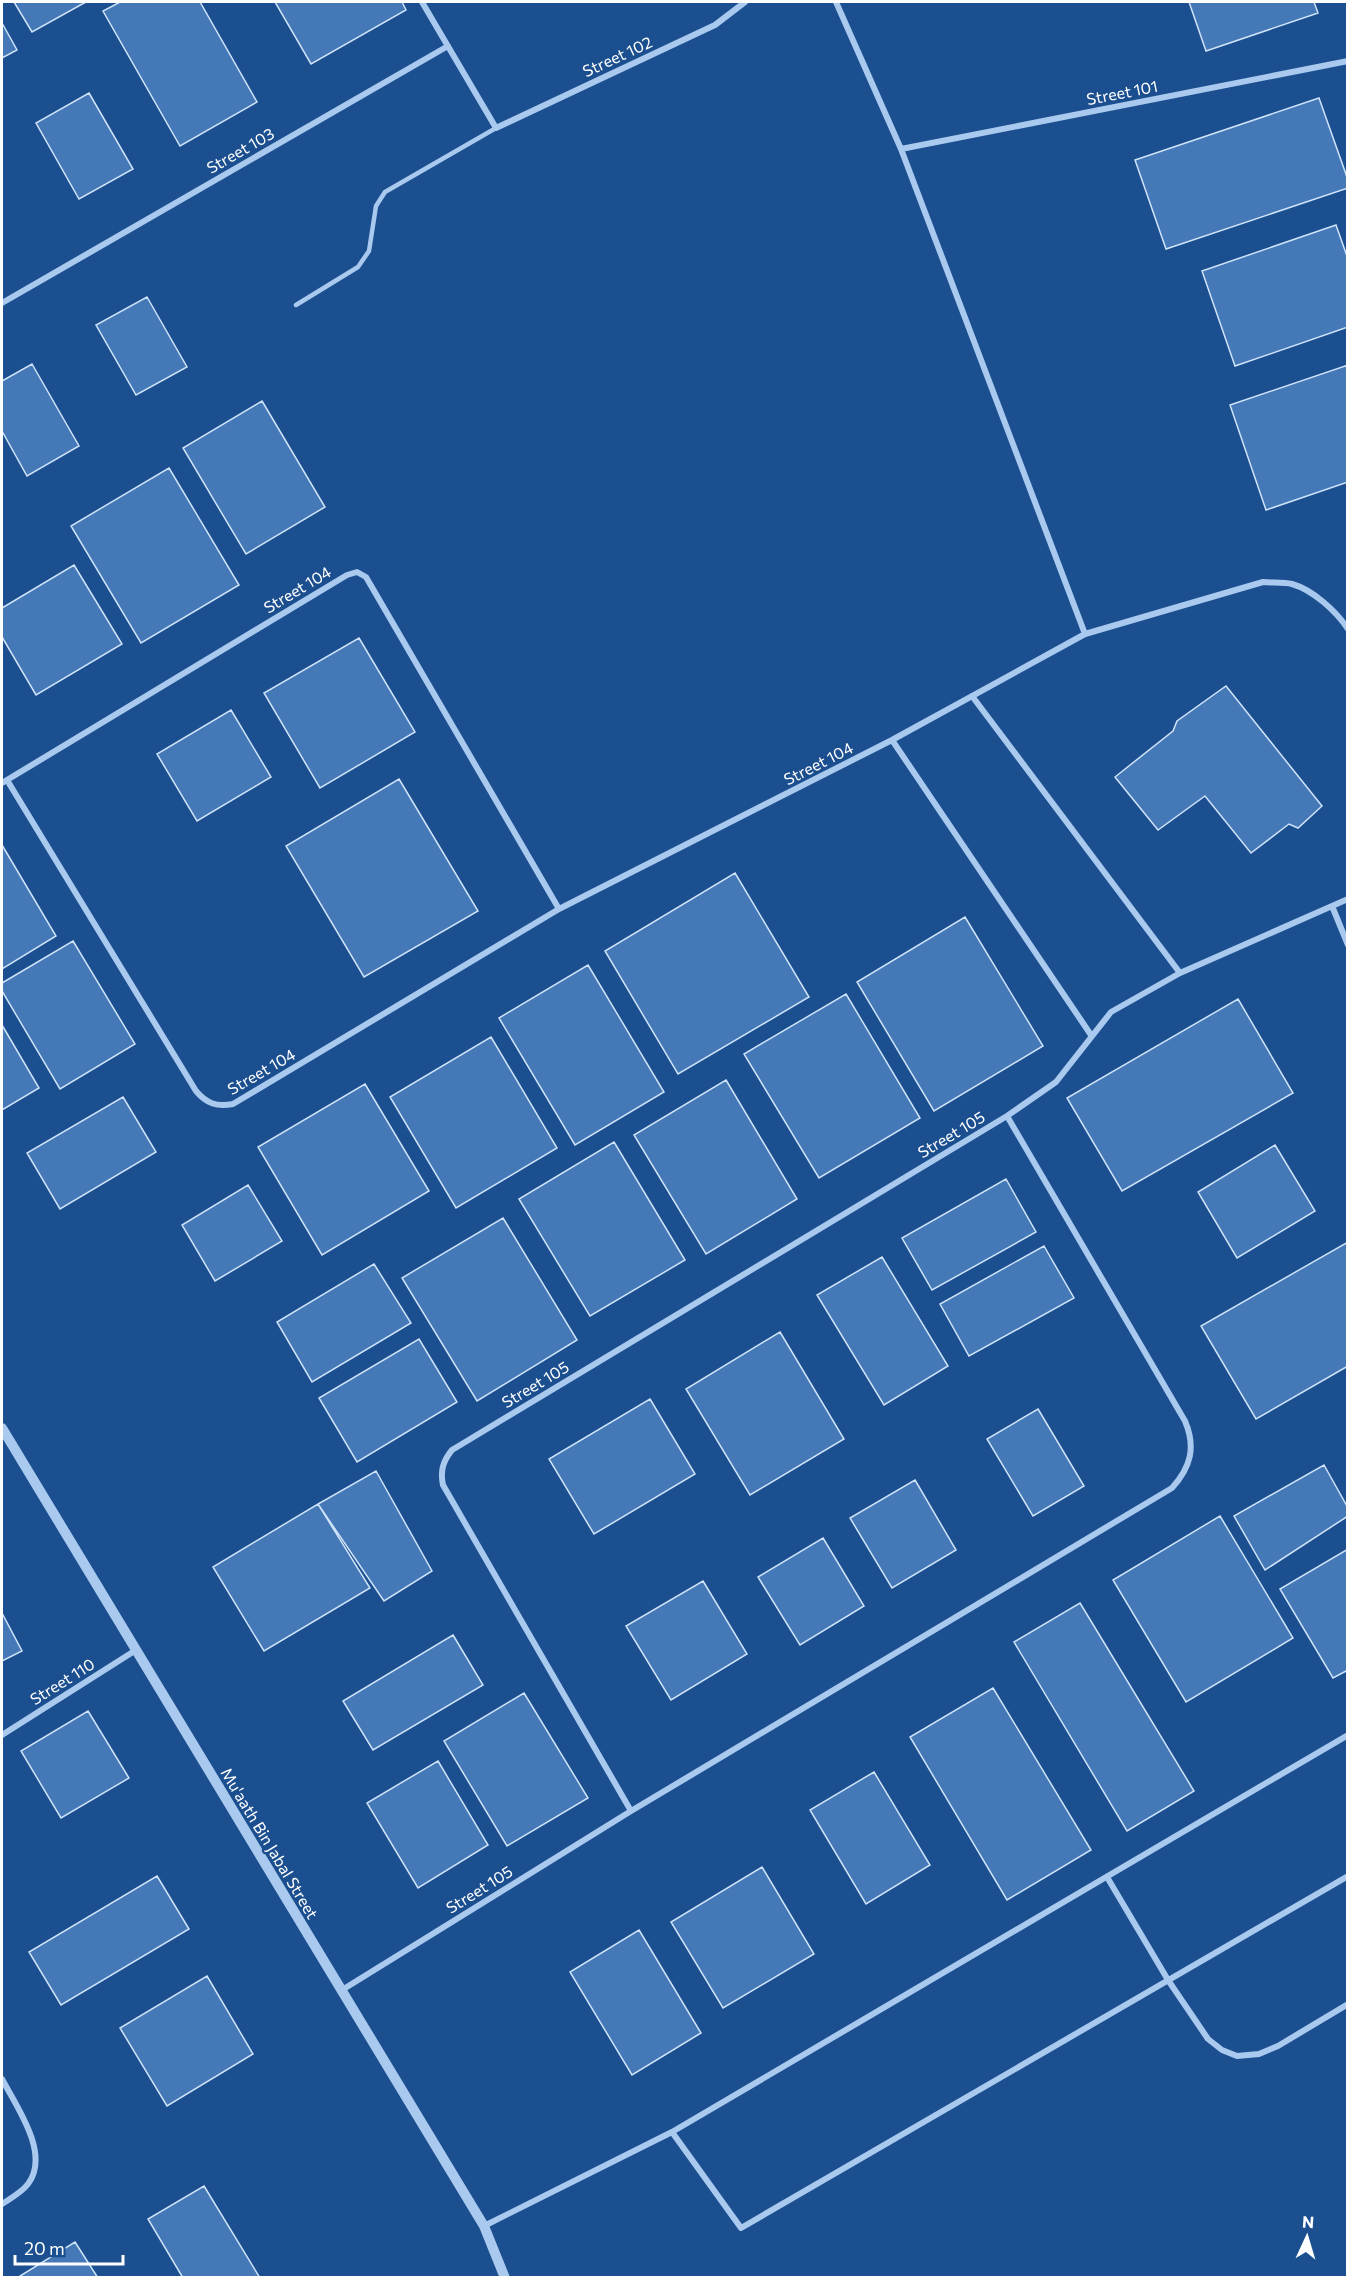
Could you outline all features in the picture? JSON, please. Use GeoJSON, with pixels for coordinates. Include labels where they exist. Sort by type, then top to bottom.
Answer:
{"type":"FeatureCollection","features":[{"type":"Feature","properties":{"kind":"street"},"geometry":{"type":"LineString","coordinates":[[422,2],[496,128]]}},
{"type":"Feature","properties":{"kind":"street","name":"Street 102"},"geometry":{"type":"LineString","coordinates":[[496,128],[715,25],[745,2]]}},
{"type":"Feature","properties":{"kind":"street"},"geometry":{"type":"LineString","coordinates":[[836,2],[901,149],[1085,634]]}},
{"type":"Feature","properties":{"kind":"street","name":"Street 103"},"geometry":{"type":"LineString","coordinates":[[2,303],[448,46]]}},
{"type":"Feature","properties":{"kind":"street","name":"Street 101"},"geometry":{"type":"LineString","coordinates":[[901,149],[1347,61]]}},
{"type":"Feature","properties":{"kind":"street","name":"Street 104"},"geometry":{"type":"LineString","coordinates":[[559,909],[366,578],[357,572],[347,575],[4,782],[196,1091],[209,1103],[221,1107],[233,1104],[559,909],[891,740],[1085,634],[1263,582],[1292,584],[1313,595],[1339,615],[1347,628]]}},
{"type":"Feature","properties":{"kind":"street"},"geometry":{"type":"LineString","coordinates":[[972,696],[1180,973]]}},
{"type":"Feature","properties":{"kind":"street"},"geometry":{"type":"LineString","coordinates":[[891,740],[1091,1035]]}},
{"type":"Feature","properties":{"kind":"street"},"geometry":{"type":"LineString","coordinates":[[1007,1116],[1056,1082],[1112,1011],[1180,973],[1347,899]]}},
{"type":"Feature","properties":{"kind":"street"},"geometry":{"type":"LineString","coordinates":[[1332,906],[1347,945]]}},
{"type":"Feature","properties":{"kind":"street","name":"Street 105"},"geometry":{"type":"LineString","coordinates":[[342,1990],[631,1811],[1172,1488],[1183,1475],[1190,1461],[1192,1444],[1185,1421],[1007,1116],[452,1450],[446,1457],[441,1476],[443,1485],[631,1811]]}},
{"type":"Feature","properties":{"kind":"street","name":"Mu'aath Bin Jabal Street"},"geometry":{"type":"LineString","coordinates":[[2,1428],[484,2226],[505,2277]]}},
{"type":"Feature","properties":{"kind":"street","name":"Street 110"},"geometry":{"type":"LineString","coordinates":[[2,1735],[136,1650]]}},
{"type":"Feature","properties":{"kind":"street"},"geometry":{"type":"LineString","coordinates":[[484,2226],[672,2132],[1347,1735]]}},
{"type":"Feature","properties":{"kind":"street"},"geometry":{"type":"LineString","coordinates":[[1107,1876],[1168,1980],[1208,2038],[1222,2050],[1237,2056],[1259,2054],[1278,2046],[1347,2004]]}},
{"type":"Feature","properties":{"kind":"street"},"geometry":{"type":"LineString","coordinates":[[672,2132],[741,2228],[1347,1876]]}},
{"type":"Feature","properties":{"kind":"street"},"geometry":{"type":"LineString","coordinates":[[2,2079],[30,2133],[35,2153],[34,2170],[27,2185],[2,2204]]}},
{"type":"Feature","properties":{"kind":"lane"},"geometry":{"type":"LineString","coordinates":[[296,305],[358,267],[369,251],[376,206],[385,192],[496,128]]}},
{"type":"Feature","properties":{"kind":"building"},"geometry":{"type":"Polygon","coordinates":[[[14,2],[86,2],[32,32],[14,2]]]}},
{"type":"Feature","properties":{"kind":"building"},"geometry":{"type":"Polygon","coordinates":[[[120,2],[200,2],[257,102],[180,146],[103,11],[120,2]]]}},
{"type":"Feature","properties":{"kind":"building"},"geometry":{"type":"Polygon","coordinates":[[[275,2],[402,2],[406,10],[311,64],[275,2]]]}},
{"type":"Feature","properties":{"kind":"building"},"geometry":{"type":"Polygon","coordinates":[[[1189,2],[1314,2],[1318,13],[1206,51],[1189,2]]]}},
{"type":"Feature","properties":{"kind":"building"},"geometry":{"type":"Polygon","coordinates":[[[2,23],[17,50],[2,58],[2,23]]]}},
{"type":"Feature","properties":{"kind":"building"},"geometry":{"type":"Polygon","coordinates":[[[89,93],[133,169],[79,199],[36,123],[89,93]]]}},
{"type":"Feature","properties":{"kind":"building"},"geometry":{"type":"Polygon","coordinates":[[[1319,98],[1348,180],[1348,188],[1166,249],[1135,160],[1319,98]]]}},
{"type":"Feature","properties":{"kind":"building"},"geometry":{"type":"Polygon","coordinates":[[[1336,225],[1348,259],[1348,327],[1235,366],[1202,271],[1336,225]]]}},
{"type":"Feature","properties":{"kind":"building"},"geometry":{"type":"Polygon","coordinates":[[[147,297],[187,367],[136,395],[96,325],[147,297]]]}},
{"type":"Feature","properties":{"kind":"building"},"geometry":{"type":"Polygon","coordinates":[[[32,364],[79,446],[27,476],[2,431],[2,381],[32,364]]]}},
{"type":"Feature","properties":{"kind":"building"},"geometry":{"type":"Polygon","coordinates":[[[1348,365],[1348,482],[1266,510],[1230,405],[1348,365]]]}},
{"type":"Feature","properties":{"kind":"building"},"geometry":{"type":"Polygon","coordinates":[[[262,401],[325,507],[246,554],[183,448],[262,401]]]}},
{"type":"Feature","properties":{"kind":"building"},"geometry":{"type":"Polygon","coordinates":[[[169,468],[239,585],[141,643],[71,526],[169,468]]]}},
{"type":"Feature","properties":{"kind":"building"},"geometry":{"type":"Polygon","coordinates":[[[74,565],[122,644],[36,695],[2,637],[2,608],[74,565]]]}},
{"type":"Feature","properties":{"kind":"building"},"geometry":{"type":"Polygon","coordinates":[[[359,638],[415,732],[320,788],[264,693],[359,638]]]}},
{"type":"Feature","properties":{"kind":"building"},"geometry":{"type":"Polygon","coordinates":[[[1226,686],[1322,806],[1298,828],[1289,824],[1251,853],[1205,796],[1158,830],[1115,777],[1173,731],[1177,721],[1226,686]]]}},
{"type":"Feature","properties":{"kind":"building"},"geometry":{"type":"Polygon","coordinates":[[[231,710],[271,777],[197,821],[157,754],[231,710]]]}},
{"type":"Feature","properties":{"kind":"building"},"geometry":{"type":"Polygon","coordinates":[[[399,779],[478,911],[364,977],[286,846],[399,779]]]}},
{"type":"Feature","properties":{"kind":"building"},"geometry":{"type":"Polygon","coordinates":[[[2,845],[56,936],[2,969],[2,845]]]}},
{"type":"Feature","properties":{"kind":"building"},"geometry":{"type":"Polygon","coordinates":[[[735,873],[809,997],[678,1074],[605,951],[735,873]]]}},
{"type":"Feature","properties":{"kind":"building"},"geometry":{"type":"Polygon","coordinates":[[[965,917],[1043,1046],[934,1111],[857,982],[965,917]]]}},
{"type":"Feature","properties":{"kind":"building"},"geometry":{"type":"Polygon","coordinates":[[[73,941],[135,1044],[60,1089],[2,991],[2,983],[73,941]]]}},
{"type":"Feature","properties":{"kind":"building"},"geometry":{"type":"Polygon","coordinates":[[[588,965],[664,1092],[575,1145],[499,1018],[588,965]]]}},
{"type":"Feature","properties":{"kind":"building"},"geometry":{"type":"Polygon","coordinates":[[[846,994],[920,1118],[819,1178],[744,1054],[846,994]]]}},
{"type":"Feature","properties":{"kind":"building"},"geometry":{"type":"Polygon","coordinates":[[[1238,999],[1293,1093],[1122,1191],[1067,1098],[1238,999]]]}},
{"type":"Feature","properties":{"kind":"building"},"geometry":{"type":"Polygon","coordinates":[[[2,1025],[39,1088],[2,1110],[2,1025]]]}},
{"type":"Feature","properties":{"kind":"building"},"geometry":{"type":"Polygon","coordinates":[[[491,1037],[557,1148],[456,1208],[390,1097],[491,1037]]]}},
{"type":"Feature","properties":{"kind":"building"},"geometry":{"type":"Polygon","coordinates":[[[726,1080],[797,1199],[706,1254],[634,1135],[726,1080]]]}},
{"type":"Feature","properties":{"kind":"building"},"geometry":{"type":"Polygon","coordinates":[[[365,1084],[429,1191],[322,1255],[258,1147],[365,1084]]]}},
{"type":"Feature","properties":{"kind":"building"},"geometry":{"type":"Polygon","coordinates":[[[123,1097],[156,1152],[60,1209],[27,1153],[123,1097]]]}},
{"type":"Feature","properties":{"kind":"building"},"geometry":{"type":"Polygon","coordinates":[[[614,1142],[685,1260],[590,1316],[519,1199],[614,1142]]]}},
{"type":"Feature","properties":{"kind":"building"},"geometry":{"type":"Polygon","coordinates":[[[1275,1145],[1315,1211],[1237,1258],[1198,1192],[1275,1145]]]}},
{"type":"Feature","properties":{"kind":"building"},"geometry":{"type":"Polygon","coordinates":[[[1006,1179],[1036,1232],[932,1290],[902,1238],[1006,1179]]]}},
{"type":"Feature","properties":{"kind":"building"},"geometry":{"type":"Polygon","coordinates":[[[248,1185],[282,1241],[215,1281],[182,1225],[248,1185]]]}},
{"type":"Feature","properties":{"kind":"building"},"geometry":{"type":"Polygon","coordinates":[[[503,1218],[577,1340],[477,1401],[402,1278],[503,1218]]]}},
{"type":"Feature","properties":{"kind":"building"},"geometry":{"type":"Polygon","coordinates":[[[1348,1242],[1348,1366],[1256,1419],[1201,1326],[1348,1242]]]}},
{"type":"Feature","properties":{"kind":"building"},"geometry":{"type":"Polygon","coordinates":[[[1044,1246],[1074,1298],[969,1356],[940,1304],[1044,1246]]]}},
{"type":"Feature","properties":{"kind":"building"},"geometry":{"type":"Polygon","coordinates":[[[882,1257],[948,1366],[884,1405],[817,1295],[882,1257]]]}},
{"type":"Feature","properties":{"kind":"building"},"geometry":{"type":"Polygon","coordinates":[[[374,1264],[411,1323],[312,1382],[277,1322],[374,1264]]]}},
{"type":"Feature","properties":{"kind":"building"},"geometry":{"type":"Polygon","coordinates":[[[780,1332],[844,1439],[750,1495],[686,1389],[780,1332]]]}},
{"type":"Feature","properties":{"kind":"building"},"geometry":{"type":"Polygon","coordinates":[[[419,1339],[457,1402],[357,1462],[319,1398],[419,1339]]]}},
{"type":"Feature","properties":{"kind":"building"},"geometry":{"type":"Polygon","coordinates":[[[650,1399],[695,1474],[594,1534],[549,1459],[650,1399]]]}},
{"type":"Feature","properties":{"kind":"building"},"geometry":{"type":"Polygon","coordinates":[[[1038,1409],[1084,1486],[1033,1516],[987,1439],[1038,1409]]]}},
{"type":"Feature","properties":{"kind":"building"},"geometry":{"type":"Polygon","coordinates":[[[1324,1465],[1348,1508],[1348,1516],[1265,1570],[1234,1516],[1324,1465]]]}},
{"type":"Feature","properties":{"kind":"building"},"geometry":{"type":"Polygon","coordinates":[[[376,1471],[432,1571],[384,1601],[318,1504],[376,1471]]]}},
{"type":"Feature","properties":{"kind":"building"},"geometry":{"type":"Polygon","coordinates":[[[915,1480],[956,1550],[892,1588],[850,1518],[915,1480]]]}},
{"type":"Feature","properties":{"kind":"building"},"geometry":{"type":"Polygon","coordinates":[[[318,1504],[370,1588],[264,1651],[213,1567],[318,1504]]]}},
{"type":"Feature","properties":{"kind":"building"},"geometry":{"type":"Polygon","coordinates":[[[1220,1516],[1293,1638],[1186,1702],[1113,1580],[1220,1516]]]}},
{"type":"Feature","properties":{"kind":"building"},"geometry":{"type":"Polygon","coordinates":[[[823,1538],[864,1606],[800,1645],[758,1577],[823,1538]]]}},
{"type":"Feature","properties":{"kind":"building"},"geometry":{"type":"Polygon","coordinates":[[[1348,1549],[1348,1670],[1333,1678],[1280,1589],[1348,1549]]]}},
{"type":"Feature","properties":{"kind":"building"},"geometry":{"type":"Polygon","coordinates":[[[703,1581],[747,1654],[671,1700],[626,1626],[703,1581]]]}},
{"type":"Feature","properties":{"kind":"building"},"geometry":{"type":"Polygon","coordinates":[[[1080,1603],[1194,1791],[1127,1831],[1014,1642],[1080,1603]]]}},
{"type":"Feature","properties":{"kind":"building"},"geometry":{"type":"Polygon","coordinates":[[[2,1613],[22,1651],[2,1661],[2,1613]]]}},
{"type":"Feature","properties":{"kind":"building"},"geometry":{"type":"Polygon","coordinates":[[[453,1635],[483,1685],[373,1750],[343,1701],[453,1635]]]}},
{"type":"Feature","properties":{"kind":"building"},"geometry":{"type":"Polygon","coordinates":[[[993,1688],[1091,1850],[1007,1900],[910,1737],[993,1688]]]}},
{"type":"Feature","properties":{"kind":"building"},"geometry":{"type":"Polygon","coordinates":[[[524,1693],[588,1798],[507,1846],[444,1741],[524,1693]]]}},
{"type":"Feature","properties":{"kind":"building"},"geometry":{"type":"Polygon","coordinates":[[[88,1711],[129,1778],[61,1818],[21,1751],[88,1711]]]}},
{"type":"Feature","properties":{"kind":"building"},"geometry":{"type":"Polygon","coordinates":[[[438,1761],[488,1845],[418,1888],[367,1803],[438,1761]]]}},
{"type":"Feature","properties":{"kind":"building"},"geometry":{"type":"Polygon","coordinates":[[[874,1772],[930,1865],[866,1904],[810,1810],[874,1772]]]}},
{"type":"Feature","properties":{"kind":"building"},"geometry":{"type":"Polygon","coordinates":[[[762,1867],[814,1954],[723,2008],[671,1922],[762,1867]]]}},
{"type":"Feature","properties":{"kind":"building"},"geometry":{"type":"Polygon","coordinates":[[[157,1876],[189,1929],[61,2005],[29,1952],[157,1876]]]}},
{"type":"Feature","properties":{"kind":"building"},"geometry":{"type":"Polygon","coordinates":[[[639,1930],[701,2033],[632,2075],[570,1972],[639,1930]]]}},
{"type":"Feature","properties":{"kind":"building"},"geometry":{"type":"Polygon","coordinates":[[[207,1976],[253,2054],[167,2106],[120,2028],[207,1976]]]}},
{"type":"Feature","properties":{"kind":"building"},"geometry":{"type":"Polygon","coordinates":[[[204,2186],[260,2278],[183,2278],[148,2219],[204,2186]]]}},
{"type":"Feature","properties":{"kind":"building"},"geometry":{"type":"Polygon","coordinates":[[[75,2242],[98,2278],[21,2278],[20,2276],[75,2242]]]}}]}
